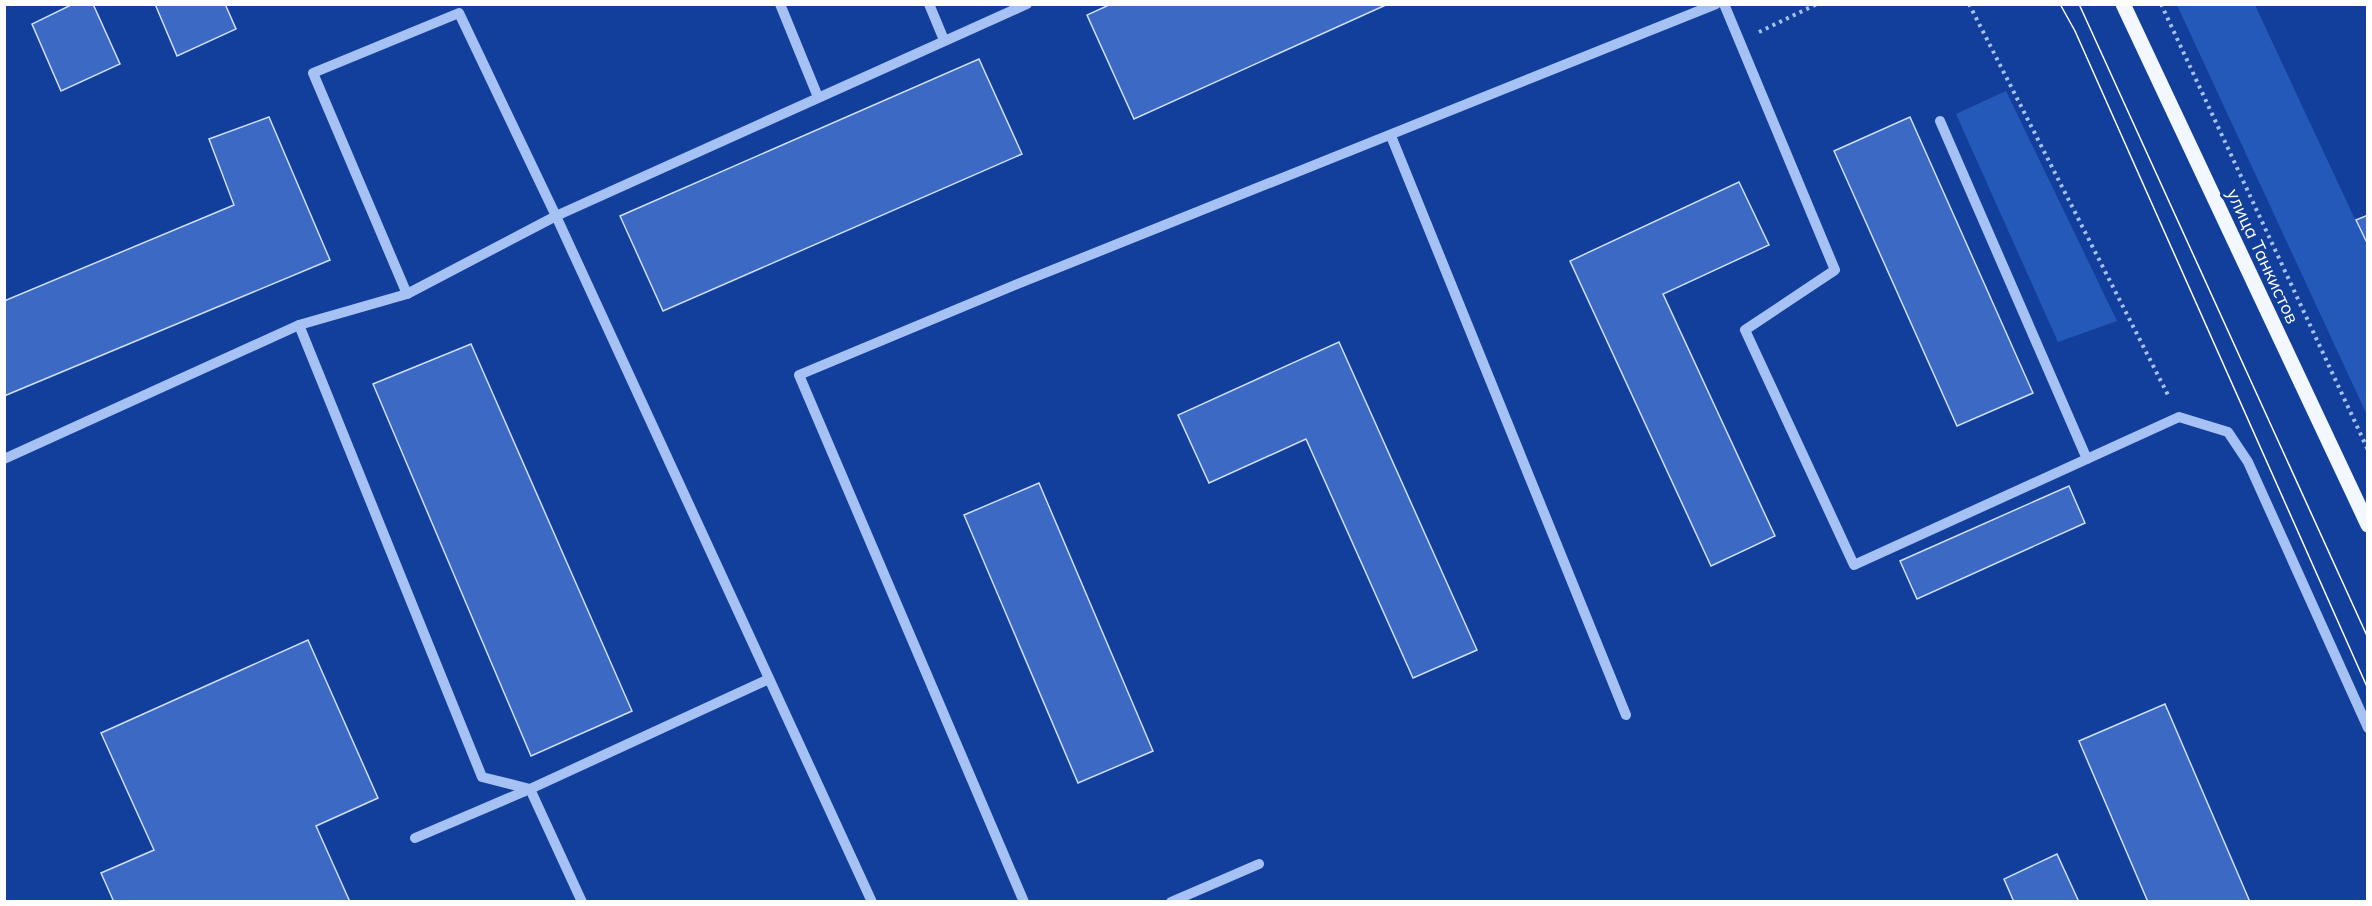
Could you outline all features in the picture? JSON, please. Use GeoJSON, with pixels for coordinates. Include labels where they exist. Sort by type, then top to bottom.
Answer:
{"type":"FeatureCollection","features":[{"type":"Feature","properties":{"kind":"main road","name":"улица Танкистов"},"geometry":{"type":"LineString","coordinates":[[2123,4],[2367,525]]}},
{"type":"Feature","properties":{"kind":"lane"},"geometry":{"type":"LineString","coordinates":[[780,4],[818,97]]}},
{"type":"Feature","properties":{"kind":"lane"},"geometry":{"type":"LineString","coordinates":[[929,4],[944,40]]}},
{"type":"Feature","properties":{"kind":"lane"},"geometry":{"type":"LineString","coordinates":[[4,459],[299,325],[407,294],[556,216],[1027,4]]}},
{"type":"Feature","properties":{"kind":"lane"},"geometry":{"type":"LineString","coordinates":[[1024,902],[799,375],[1015,285],[1716,4]]}},
{"type":"Feature","properties":{"kind":"lane"},"geometry":{"type":"LineString","coordinates":[[1724,4],[1834,270],[1745,330],[1854,565],[2179,417],[2228,432],[2248,462],[2367,728]]}},
{"type":"Feature","properties":{"kind":"lane"},"geometry":{"type":"LineString","coordinates":[[407,294],[313,73],[459,13],[556,216],[872,902]]}},
{"type":"Feature","properties":{"kind":"lane"},"geometry":{"type":"LineString","coordinates":[[1940,121],[2087,459]]}},
{"type":"Feature","properties":{"kind":"lane"},"geometry":{"type":"LineString","coordinates":[[1390,136],[1626,716]]}},
{"type":"Feature","properties":{"kind":"lane"},"geometry":{"type":"LineString","coordinates":[[299,325],[482,777],[530,789]]}},
{"type":"Feature","properties":{"kind":"lane"},"geometry":{"type":"LineString","coordinates":[[415,838],[530,789],[770,679]]}},
{"type":"Feature","properties":{"kind":"lane"},"geometry":{"type":"LineString","coordinates":[[530,789],[582,902]]}},
{"type":"Feature","properties":{"kind":"lane"},"geometry":{"type":"LineString","coordinates":[[1171,902],[1259,864]]}},
{"type":"Feature","properties":{"kind":"path"},"geometry":{"type":"LineString","coordinates":[[1740,42],[1817,4]]}},
{"type":"Feature","properties":{"kind":"path"},"geometry":{"type":"LineString","coordinates":[[1969,4],[2179,417]]}},
{"type":"Feature","properties":{"kind":"path"},"geometry":{"type":"LineString","coordinates":[[2161,4],[2367,450]]}},
{"type":"Feature","properties":{"kind":"shaded area"},"geometry":{"type":"Polygon","coordinates":[[[2177,5],[2255,5],[2367,245],[2367,415],[2177,5]]]}},
{"type":"Feature","properties":{"kind":"shaded area"},"geometry":{"type":"Polygon","coordinates":[[[2006,91],[2117,321],[2058,342],[1956,114],[2006,91]]]}},
{"type":"Feature","properties":{"kind":"building"},"geometry":{"type":"Polygon","coordinates":[[[73,4],[93,4],[120,64],[61,91],[32,24],[73,4]]]}},
{"type":"Feature","properties":{"kind":"building"},"geometry":{"type":"Polygon","coordinates":[[[155,4],[225,4],[236,29],[177,56],[155,4]]]}},
{"type":"Feature","properties":{"kind":"building"},"geometry":{"type":"Polygon","coordinates":[[[1111,4],[1388,4],[1134,119],[1087,15],[1111,4]]]}},
{"type":"Feature","properties":{"kind":"building"},"geometry":{"type":"Polygon","coordinates":[[[979,59],[1022,154],[663,311],[620,216],[979,59]]]}},
{"type":"Feature","properties":{"kind":"building"},"geometry":{"type":"Polygon","coordinates":[[[269,117],[330,260],[4,396],[4,301],[234,205],[209,139],[269,117]]]}},
{"type":"Feature","properties":{"kind":"building"},"geometry":{"type":"Polygon","coordinates":[[[1910,117],[2033,393],[1957,426],[1834,151],[1910,117]]]}},
{"type":"Feature","properties":{"kind":"building"},"geometry":{"type":"Polygon","coordinates":[[[1739,182],[1769,245],[1663,294],[1775,536],[1711,566],[1570,261],[1739,182]]]}},
{"type":"Feature","properties":{"kind":"building"},"geometry":{"type":"Polygon","coordinates":[[[2368,215],[2368,245],[2356,220],[2368,215]]]}},
{"type":"Feature","properties":{"kind":"building"},"geometry":{"type":"Polygon","coordinates":[[[1339,342],[1477,650],[1413,678],[1306,439],[1209,483],[1178,415],[1339,342]]]}},
{"type":"Feature","properties":{"kind":"building"},"geometry":{"type":"Polygon","coordinates":[[[471,344],[632,711],[531,756],[373,384],[471,344]]]}},
{"type":"Feature","properties":{"kind":"building"},"geometry":{"type":"Polygon","coordinates":[[[1039,483],[1153,751],[1078,783],[964,515],[1039,483]]]}},
{"type":"Feature","properties":{"kind":"building"},"geometry":{"type":"Polygon","coordinates":[[[2069,486],[2085,523],[1917,599],[1900,561],[2069,486]]]}},
{"type":"Feature","properties":{"kind":"building"},"geometry":{"type":"Polygon","coordinates":[[[308,640],[378,798],[316,826],[350,902],[114,902],[101,873],[154,850],[101,733],[308,640]]]}},
{"type":"Feature","properties":{"kind":"building"},"geometry":{"type":"Polygon","coordinates":[[[2165,704],[2250,902],[2148,902],[2079,741],[2165,704]]]}},
{"type":"Feature","properties":{"kind":"building"},"geometry":{"type":"Polygon","coordinates":[[[2057,854],[2079,902],[2014,902],[2004,879],[2057,854]]]}},
{"type":"Feature","properties":{"kind":"tram line"},"geometry":{"type":"LineString","coordinates":[[2060,4],[2075,31],[2368,689]]}},
{"type":"Feature","properties":{"kind":"tram line"},"geometry":{"type":"LineString","coordinates":[[2079,4],[2368,638]]}}]}
